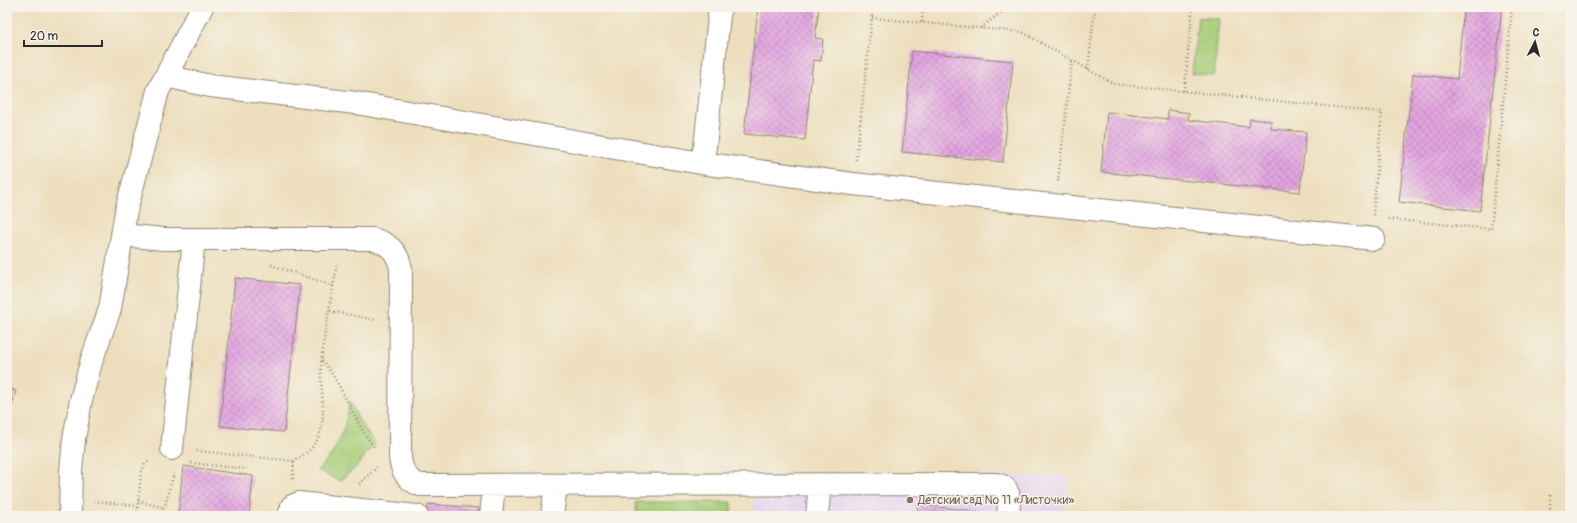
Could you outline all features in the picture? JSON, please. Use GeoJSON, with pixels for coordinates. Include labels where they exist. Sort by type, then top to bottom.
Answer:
{"type":"FeatureCollection","features":[{"type":"Feature","properties":{"kind":"street"},"geometry":{"type":"LineString","coordinates":[[70,516],[71,471],[74,439],[81,400],[92,359],[110,309],[126,211],[158,91],[202,7]]}},
{"type":"Feature","properties":{"kind":"street"},"geometry":{"type":"LineString","coordinates":[[700,164],[704,147],[720,7]]}},
{"type":"Feature","properties":{"kind":"street"},"geometry":{"type":"LineString","coordinates":[[166,76],[210,86],[356,103],[700,164],[853,184],[1374,239]]}},
{"type":"Feature","properties":{"kind":"street"},"geometry":{"type":"LineString","coordinates":[[122,235],[164,239],[372,239],[381,241],[392,248],[397,254],[402,269],[401,467],[409,479],[420,485],[999,484],[1005,487],[1009,493],[1008,516]]}},
{"type":"Feature","properties":{"kind":"street"},"geometry":{"type":"LineString","coordinates":[[172,449],[194,239]]}},
{"type":"Feature","properties":{"kind":"street"},"geometry":{"type":"LineString","coordinates":[[552,516],[556,484]]}},
{"type":"Feature","properties":{"kind":"street"},"geometry":{"type":"LineString","coordinates":[[816,516],[820,484]]}},
{"type":"Feature","properties":{"kind":"street"},"geometry":{"type":"LineString","coordinates":[[289,516],[290,509],[295,503],[350,512],[417,516],[420,485]]}},
{"type":"Feature","properties":{"kind":"street"},"geometry":{"type":"LineString","coordinates":[[491,516],[494,485]]}},
{"type":"Feature","properties":{"kind":"path"},"geometry":{"type":"LineString","coordinates":[[853,184],[873,7]]}},
{"type":"Feature","properties":{"kind":"path"},"geometry":{"type":"LineString","coordinates":[[922,22],[923,7]]}},
{"type":"Feature","properties":{"kind":"path"},"geometry":{"type":"LineString","coordinates":[[981,28],[1007,7]]}},
{"type":"Feature","properties":{"kind":"path"},"geometry":{"type":"LineString","coordinates":[[1088,69],[1095,7]]}},
{"type":"Feature","properties":{"kind":"path"},"geometry":{"type":"LineString","coordinates":[[1184,91],[1193,7]]}},
{"type":"Feature","properties":{"kind":"path"},"geometry":{"type":"LineString","coordinates":[[1381,218],[1491,230],[1512,7]]}},
{"type":"Feature","properties":{"kind":"path"},"geometry":{"type":"LineString","coordinates":[[872,18],[1022,32],[1114,84],[1382,112],[1373,217]]}},
{"type":"Feature","properties":{"kind":"path"},"geometry":{"type":"LineString","coordinates":[[1056,206],[1072,60]]}},
{"type":"Feature","properties":{"kind":"path"},"geometry":{"type":"LineString","coordinates":[[172,449],[294,462],[305,455],[314,445],[320,433],[323,420],[321,381],[322,359],[341,239]]}},
{"type":"Feature","properties":{"kind":"path"},"geometry":{"type":"LineString","coordinates":[[330,311],[401,325]]}},
{"type":"Feature","properties":{"kind":"path"},"geometry":{"type":"LineString","coordinates":[[322,359],[337,379],[360,427],[377,450]]}},
{"type":"Feature","properties":{"kind":"path"},"geometry":{"type":"LineString","coordinates":[[1550,494],[1550,516]]}},
{"type":"Feature","properties":{"kind":"path"},"geometry":{"type":"LineString","coordinates":[[94,501],[138,506]]}},
{"type":"Feature","properties":{"kind":"path"},"geometry":{"type":"LineString","coordinates":[[138,501],[165,508]]}},
{"type":"Feature","properties":{"kind":"shaded area","name":"Детский сад № 11 «Листочки»"},"geometry":{"type":"Polygon","coordinates":[[[758,475],[1068,476],[1063,516],[753,516],[758,475]]]}},
{"type":"Feature","properties":{"kind":"green space"},"geometry":{"type":"Polygon","coordinates":[[[1198,17],[1219,19],[1214,76],[1192,73],[1198,17]]]}},
{"type":"Feature","properties":{"kind":"green space"},"geometry":{"type":"Polygon","coordinates":[[[350,401],[360,423],[375,443],[357,466],[340,481],[317,470],[336,447],[346,420],[350,401]]]}},
{"type":"Feature","properties":{"kind":"green space"},"geometry":{"type":"Polygon","coordinates":[[[635,502],[732,502],[731,516],[638,516],[635,502]]]}},
{"type":"Feature","properties":{"kind":"building"},"geometry":{"type":"Polygon","coordinates":[[[758,7],[819,7],[815,38],[823,39],[821,61],[813,60],[805,140],[744,134],[758,7]]]}},
{"type":"Feature","properties":{"kind":"building"},"geometry":{"type":"Polygon","coordinates":[[[1464,7],[1502,7],[1480,211],[1399,202],[1413,74],[1457,79],[1464,7]]]}},
{"type":"Feature","properties":{"kind":"building"},"geometry":{"type":"Polygon","coordinates":[[[912,51],[1013,61],[1003,162],[902,152],[912,51]]]}},
{"type":"Feature","properties":{"kind":"building"},"geometry":{"type":"Polygon","coordinates":[[[1168,110],[1189,113],[1188,120],[1249,127],[1250,119],[1271,121],[1271,129],[1306,132],[1300,192],[1101,172],[1107,112],[1168,119],[1168,110]]]}},
{"type":"Feature","properties":{"kind":"building"},"geometry":{"type":"Polygon","coordinates":[[[235,278],[300,285],[284,432],[220,426],[235,278]]]}},
{"type":"Feature","properties":{"kind":"building"},"geometry":{"type":"Polygon","coordinates":[[[7,388],[16,391],[7,422],[7,388]]]}},
{"type":"Feature","properties":{"kind":"building"},"geometry":{"type":"Polygon","coordinates":[[[183,466],[253,476],[249,516],[178,516],[183,466]]]}},
{"type":"Feature","properties":{"kind":"building"},"geometry":{"type":"Polygon","coordinates":[[[428,504],[479,508],[478,516],[427,516],[428,504]]]}},
{"type":"Feature","properties":{"kind":"building"},"geometry":{"type":"Polygon","coordinates":[[[918,505],[978,511],[978,516],[917,516],[918,505]]]}},
{"type":"Feature","properties":{"kind":"place","name":"Детский сад № 11 «Листочки»"},"geometry":{"type":"Point","coordinates":[910,500]}}]}
